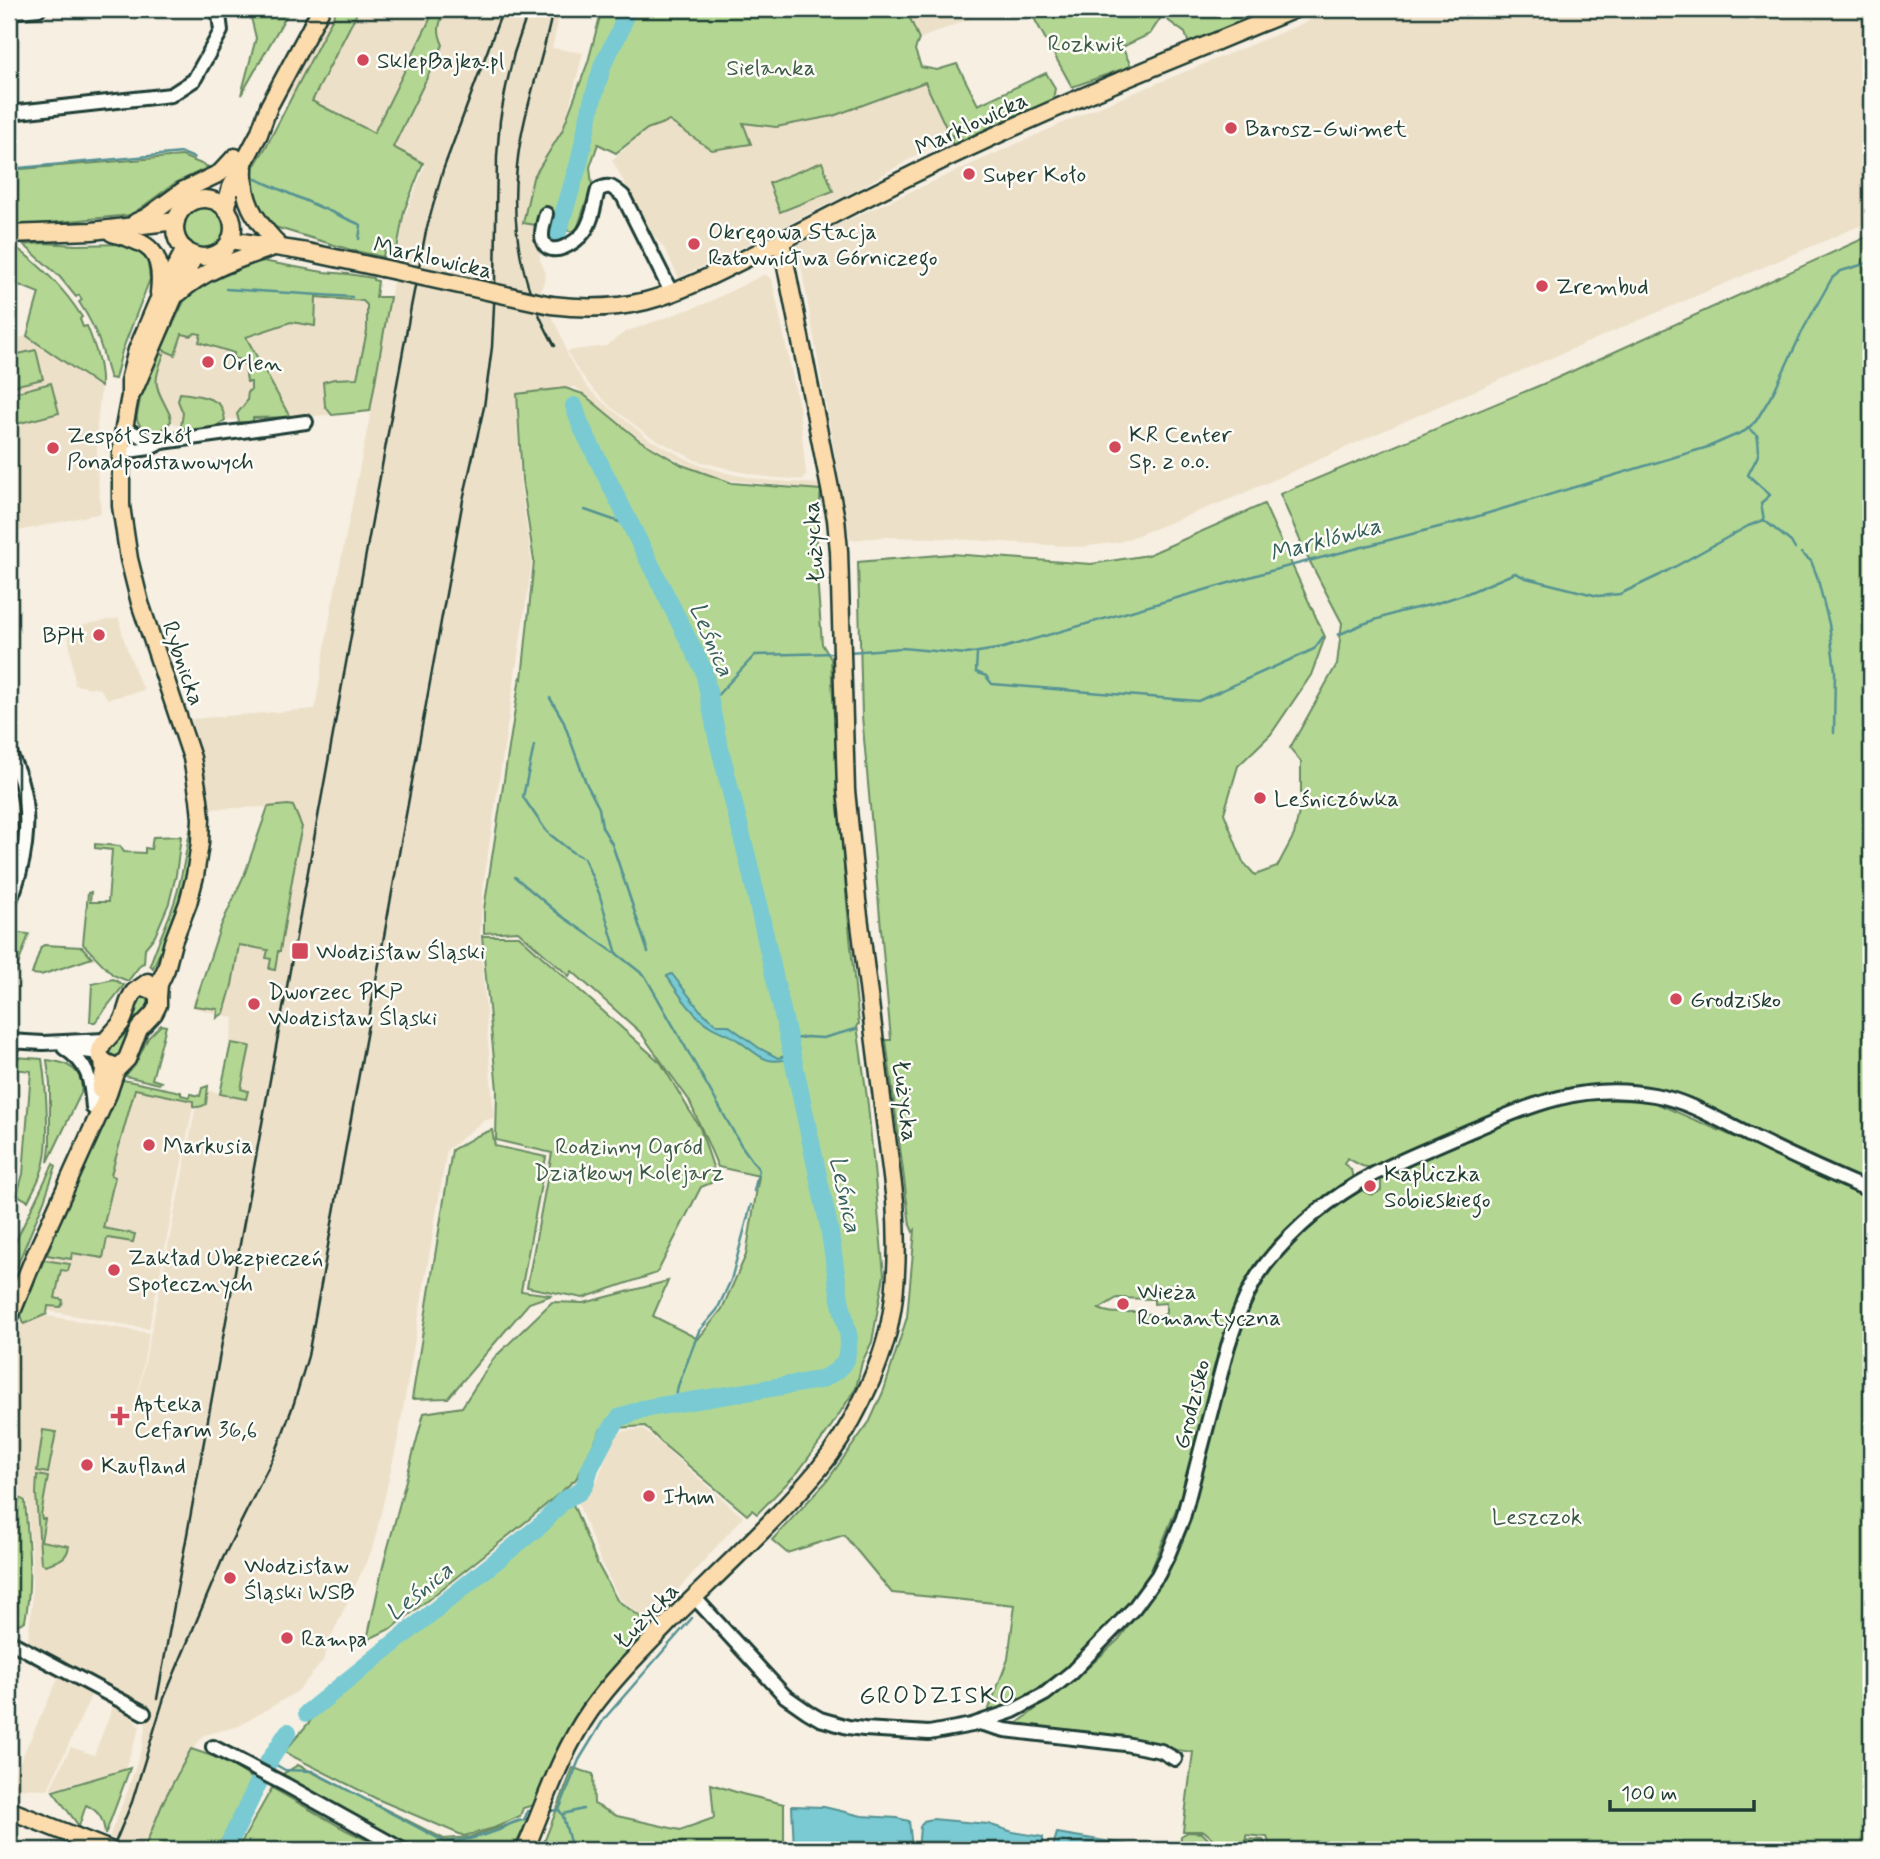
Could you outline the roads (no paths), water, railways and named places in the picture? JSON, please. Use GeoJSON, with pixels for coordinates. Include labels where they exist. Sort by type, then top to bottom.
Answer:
{"type":"FeatureCollection","features":[{"type":"Feature","properties":{"kind":"main road"},"geometry":{"type":"LineString","coordinates":[[208,199],[217,191],[259,134],[269,106],[321,9]]}},
{"type":"Feature","properties":{"kind":"main road","name":"Marklowicka"},"geometry":{"type":"LineString","coordinates":[[232,234],[538,303],[571,308],[598,308],[636,303],[724,270],[1007,129],[1295,9]]}},
{"type":"Feature","properties":{"kind":"main road"},"geometry":{"type":"LineString","coordinates":[[227,210],[239,159]]}},
{"type":"Feature","properties":{"kind":"main road"},"geometry":{"type":"LineString","coordinates":[[116,230],[147,217],[184,190],[220,173],[239,159]]}},
{"type":"Feature","properties":{"kind":"main road"},"geometry":{"type":"LineString","coordinates":[[174,297],[195,280],[274,244],[259,224],[246,196],[239,159]]}},
{"type":"Feature","properties":{"kind":"main road"},"geometry":{"type":"LineString","coordinates":[[9,234],[116,230],[159,233],[183,240],[207,256],[217,254],[224,248],[232,234],[231,218],[227,210],[208,199],[188,204],[181,210],[183,240]]}},
{"type":"Feature","properties":{"kind":"main road"},"geometry":{"type":"LineString","coordinates":[[116,230],[140,242],[153,253],[160,270],[158,303]]}},
{"type":"Feature","properties":{"kind":"main road","name":"Rybnicka"},"geometry":{"type":"LineString","coordinates":[[130,396],[174,297],[183,240]]}},
{"type":"Feature","properties":{"kind":"main road","name":"Rybnicka"},"geometry":{"type":"LineString","coordinates":[[9,1319],[120,1065],[127,1059],[139,1029],[157,1009],[158,989],[195,876],[200,843],[199,799],[192,758],[128,559],[121,506],[121,452],[130,396],[130,377],[137,350],[183,240]]}},
{"type":"Feature","properties":{"kind":"main road","name":"Łużycka"},"geometry":{"type":"LineString","coordinates":[[525,1850],[571,1740],[590,1711],[617,1678],[820,1469],[836,1446],[871,1381],[890,1326],[894,1302],[897,1238],[895,1201],[845,790],[836,519],[781,241]]}},
{"type":"Feature","properties":{"kind":"main road","name":"Rybnicka"},"geometry":{"type":"LineString","coordinates":[[105,1040],[123,1020],[131,996],[150,979],[173,942]]}},
{"type":"Feature","properties":{"kind":"main road"},"geometry":{"type":"LineString","coordinates":[[141,988],[152,990],[158,996]]}},
{"type":"Feature","properties":{"kind":"main road"},"geometry":{"type":"LineString","coordinates":[[9,1297],[102,1085],[104,1071],[100,1048],[105,1040]]}},
{"type":"Feature","properties":{"kind":"main road"},"geometry":{"type":"LineString","coordinates":[[102,1058],[110,1065],[120,1065]]}},
{"type":"Feature","properties":{"kind":"main road"},"geometry":{"type":"LineString","coordinates":[[9,1810],[110,1850]]}},
{"type":"Feature","properties":{"kind":"street"},"geometry":{"type":"LineString","coordinates":[[9,12],[38,9]]}},
{"type":"Feature","properties":{"kind":"street"},"geometry":{"type":"LineString","coordinates":[[9,113],[171,95],[194,80],[221,31],[219,13],[215,9]]}},
{"type":"Feature","properties":{"kind":"street"},"geometry":{"type":"LineString","coordinates":[[546,214],[541,238],[545,246],[564,248],[576,241],[591,221],[598,190],[605,186],[611,187],[623,196],[671,292]]}},
{"type":"Feature","properties":{"kind":"street"},"geometry":{"type":"LineString","coordinates":[[121,452],[150,448],[162,442],[306,422]]}},
{"type":"Feature","properties":{"kind":"street"},"geometry":{"type":"LineString","coordinates":[[124,428],[142,437],[162,442]]}},
{"type":"Feature","properties":{"kind":"street"},"geometry":{"type":"LineString","coordinates":[[9,751],[24,794],[25,831],[23,859],[9,902]]}},
{"type":"Feature","properties":{"kind":"street"},"geometry":{"type":"LineString","coordinates":[[9,1061],[10,1041],[43,1043],[105,1040]]}},
{"type":"Feature","properties":{"kind":"street"},"geometry":{"type":"LineString","coordinates":[[43,1043],[92,1052],[102,1058]]}},
{"type":"Feature","properties":{"kind":"street"},"geometry":{"type":"LineString","coordinates":[[64,1048],[78,1059],[88,1072],[93,1108]]}},
{"type":"Feature","properties":{"kind":"street","name":"Grodzisko"},"geometry":{"type":"LineString","coordinates":[[694,1597],[785,1696],[820,1719],[864,1729],[917,1733],[944,1731],[979,1723],[1013,1711],[1059,1683],[1112,1632],[1146,1591],[1168,1555],[1183,1518],[1228,1346],[1252,1285],[1272,1257],[1299,1228],[1361,1181],[1535,1104],[1576,1094],[1615,1091],[1656,1095],[1681,1102],[1789,1155],[1871,1191]]}},
{"type":"Feature","properties":{"kind":"street"},"geometry":{"type":"LineString","coordinates":[[9,1641],[144,1713]]}},
{"type":"Feature","properties":{"kind":"street","name":"Grodzisko"},"geometry":{"type":"LineString","coordinates":[[979,1723],[1005,1730],[1125,1744],[1161,1751],[1175,1759]]}},
{"type":"Feature","properties":{"kind":"street"},"geometry":{"type":"LineString","coordinates":[[213,1747],[403,1850]]}},
{"type":"Feature","properties":{"kind":"water"},"geometry":{"type":"Polygon","coordinates":[[[672,974],[700,1010],[718,1025],[728,1025],[759,1048],[778,1058],[792,1054],[793,1058],[776,1061],[763,1058],[736,1039],[704,1022],[686,1004],[667,976],[672,974]]]}},
{"type":"Feature","properties":{"kind":"water"},"geometry":{"type":"Polygon","coordinates":[[[792,1806],[824,1807],[862,1816],[909,1821],[910,1850],[794,1850],[792,1806]]]}},
{"type":"Feature","properties":{"kind":"water"},"geometry":{"type":"Polygon","coordinates":[[[932,1819],[988,1824],[1043,1837],[1043,1850],[918,1850],[920,1827],[924,1821],[932,1819]]]}},
{"type":"Feature","properties":{"kind":"water"},"geometry":{"type":"Polygon","coordinates":[[[1057,1833],[1159,1850],[1052,1850],[1057,1833]]]}},
{"type":"Feature","properties":{"kind":"waterway","name":"Leśnica"},"geometry":{"type":"LineString","coordinates":[[557,235],[579,163],[603,64],[620,31],[627,9]]}},
{"type":"Feature","properties":{"kind":"waterway"},"geometry":{"type":"LineString","coordinates":[[19,168],[182,153],[194,158]]}},
{"type":"Feature","properties":{"kind":"waterway"},"geometry":{"type":"LineString","coordinates":[[256,179],[361,225],[359,239]]}},
{"type":"Feature","properties":{"kind":"waterway","name":"Marklówka"},"geometry":{"type":"LineString","coordinates":[[849,652],[902,648],[966,654],[1003,648],[1274,570],[1462,521],[1708,447],[1745,431],[1756,421],[1832,278],[1841,271],[1871,262]]}},
{"type":"Feature","properties":{"kind":"waterway"},"geometry":{"type":"LineString","coordinates":[[226,289],[352,297]]}},
{"type":"Feature","properties":{"kind":"waterway","name":"Leśnica"},"geometry":{"type":"LineString","coordinates":[[307,1713],[542,1524],[564,1500],[579,1492],[585,1485],[590,1468],[607,1435],[619,1418],[642,1409],[820,1380],[837,1371],[846,1360],[849,1338],[829,1227],[704,671],[581,426],[574,406]]}},
{"type":"Feature","properties":{"kind":"waterway"},"geometry":{"type":"LineString","coordinates":[[1749,429],[1757,435],[1759,448],[1748,475],[1770,495],[1761,503],[1764,520],[1791,542],[1795,549]]}},
{"type":"Feature","properties":{"kind":"waterway"},"geometry":{"type":"LineString","coordinates":[[585,510],[631,526]]}},
{"type":"Feature","properties":{"kind":"waterway"},"geometry":{"type":"LineString","coordinates":[[1338,635],[1399,612],[1468,593],[1515,573],[1598,596],[1620,594],[1764,520]]}},
{"type":"Feature","properties":{"kind":"waterway"},"geometry":{"type":"LineString","coordinates":[[1801,553],[1811,561],[1817,576],[1829,624],[1835,671],[1834,733]]}},
{"type":"Feature","properties":{"kind":"waterway"},"geometry":{"type":"LineString","coordinates":[[977,653],[976,672],[986,676],[992,684],[1198,701],[1314,649],[1323,637]]}},
{"type":"Feature","properties":{"kind":"waterway","name":"Marklówka"},"geometry":{"type":"LineString","coordinates":[[710,703],[755,655],[836,653]]}},
{"type":"Feature","properties":{"kind":"waterway"},"geometry":{"type":"LineString","coordinates":[[550,698],[563,720],[586,783],[599,808],[602,827],[612,844],[648,952]]}},
{"type":"Feature","properties":{"kind":"waterway"},"geometry":{"type":"LineString","coordinates":[[534,746],[523,797],[547,832],[584,858],[599,893],[617,954],[645,976],[741,1145],[759,1170],[754,1191]]}},
{"type":"Feature","properties":{"kind":"waterway"},"geometry":{"type":"LineString","coordinates":[[515,877],[560,915],[615,953]]}},
{"type":"Feature","properties":{"kind":"waterway"},"geometry":{"type":"LineString","coordinates":[[789,1040],[823,1038],[856,1029]]}},
{"type":"Feature","properties":{"kind":"waterway"},"geometry":{"type":"LineString","coordinates":[[675,1403],[678,1386],[699,1331],[717,1310],[731,1280],[751,1205]]}},
{"type":"Feature","properties":{"kind":"waterway"},"geometry":{"type":"LineString","coordinates":[[559,1810],[579,1760],[604,1719],[692,1618]]}},
{"type":"Feature","properties":{"kind":"waterway","name":"Leśnica"},"geometry":{"type":"LineString","coordinates":[[226,1850],[269,1761],[288,1732]]}},
{"type":"Feature","properties":{"kind":"waterway"},"geometry":{"type":"LineString","coordinates":[[269,1761],[285,1770],[312,1771],[445,1842],[499,1830],[524,1820],[528,1811],[531,1811]]}},
{"type":"Feature","properties":{"kind":"waterway"},"geometry":{"type":"LineString","coordinates":[[563,1814],[583,1809]]}},
{"type":"Feature","properties":{"kind":"waterway"},"geometry":{"type":"LineString","coordinates":[[551,1811],[559,1810],[563,1816],[572,1850]]}},
{"type":"Feature","properties":{"kind":"railway"},"geometry":{"type":"LineString","coordinates":[[157,1699],[426,231],[443,170],[503,9]]}},
{"type":"Feature","properties":{"kind":"railway"},"geometry":{"type":"LineString","coordinates":[[112,1850],[132,1802],[164,1698],[223,1558],[275,1454],[308,1356],[463,500],[484,407],[492,347],[500,120],[514,53],[529,9]]}},
{"type":"Feature","properties":{"kind":"railway"},"geometry":{"type":"LineString","coordinates":[[553,9],[523,126],[517,166],[515,213],[527,281],[555,346]]}},
{"type":"Feature","properties":{"kind":"place","name":"SklepBajka.pl"},"geometry":{"type":"Point","coordinates":[363,60]}},
{"type":"Feature","properties":{"kind":"place","name":"Barosz-Gwimet"},"geometry":{"type":"Point","coordinates":[1231,128]}},
{"type":"Feature","properties":{"kind":"place","name":"Super Koło"},"geometry":{"type":"Point","coordinates":[969,174]}},
{"type":"Feature","properties":{"kind":"place","name":"Okręgowa Stacja Ratownictwa Górniczego"},"geometry":{"type":"Point","coordinates":[694,244]}},
{"type":"Feature","properties":{"kind":"place","name":"Zrembud"},"geometry":{"type":"Point","coordinates":[1542,286]}},
{"type":"Feature","properties":{"kind":"place","name":"Orlen"},"geometry":{"type":"Point","coordinates":[208,362]}},
{"type":"Feature","properties":{"kind":"place","name":"KR Center Sp. z o.o."},"geometry":{"type":"Point","coordinates":[1115,447]}},
{"type":"Feature","properties":{"kind":"place","name":"Zespół Szkół Ponadpodstawowych"},"geometry":{"type":"Point","coordinates":[53,448]}},
{"type":"Feature","properties":{"kind":"place","name":"BPH"},"geometry":{"type":"Point","coordinates":[99,635]}},
{"type":"Feature","properties":{"kind":"place","name":"Leśniczówka"},"geometry":{"type":"Point","coordinates":[1260,798]}},
{"type":"Feature","properties":{"kind":"place","name":"Wodzisław Śląski"},"geometry":{"type":"Point","coordinates":[300,951]}},
{"type":"Feature","properties":{"kind":"place","name":"Grodzisko"},"geometry":{"type":"Point","coordinates":[1676,999]}},
{"type":"Feature","properties":{"kind":"place","name":"Dworzec PKP Wodzisław Śląski"},"geometry":{"type":"Point","coordinates":[254,1004]}},
{"type":"Feature","properties":{"kind":"place","name":"Markusia"},"geometry":{"type":"Point","coordinates":[149,1145]}},
{"type":"Feature","properties":{"kind":"place","name":"Kapliczka Sobieskiego"},"geometry":{"type":"Point","coordinates":[1370,1186]}},
{"type":"Feature","properties":{"kind":"place","name":"Zakład Ubezpieczeń Społecznych"},"geometry":{"type":"Point","coordinates":[114,1270]}},
{"type":"Feature","properties":{"kind":"place","name":"Wieża Romantyczna"},"geometry":{"type":"Point","coordinates":[1123,1304]}},
{"type":"Feature","properties":{"kind":"place","name":"Apteka Cefarm 36,6"},"geometry":{"type":"Point","coordinates":[120,1416]}},
{"type":"Feature","properties":{"kind":"place","name":"Kaufland"},"geometry":{"type":"Point","coordinates":[87,1465]}},
{"type":"Feature","properties":{"kind":"place","name":"Itum"},"geometry":{"type":"Point","coordinates":[649,1496]}},
{"type":"Feature","properties":{"kind":"place","name":"Wodzisław Śląski WSB"},"geometry":{"type":"Point","coordinates":[230,1578]}},
{"type":"Feature","properties":{"kind":"place","name":"Rampa"},"geometry":{"type":"Point","coordinates":[287,1638]}},
{"type":"Feature","properties":{"kind":"district","name":"GRODZISKO"},"geometry":{"type":"Point","coordinates":[938,1695]}},
{"type":"Feature","properties":{"kind":"park label","name":"Rozkwit"},"geometry":{"type":"Point","coordinates":[1086,43]}},
{"type":"Feature","properties":{"kind":"park label","name":"Sielanka"},"geometry":{"type":"Point","coordinates":[771,67]}},
{"type":"Feature","properties":{"kind":"park label","name":"Rodzinny Ogród Działkowy Kolejarz"},"geometry":{"type":"Point","coordinates":[629,1159]}},
{"type":"Feature","properties":{"kind":"park label","name":"Leszczok"},"geometry":{"type":"Point","coordinates":[1537,1516]}}]}
